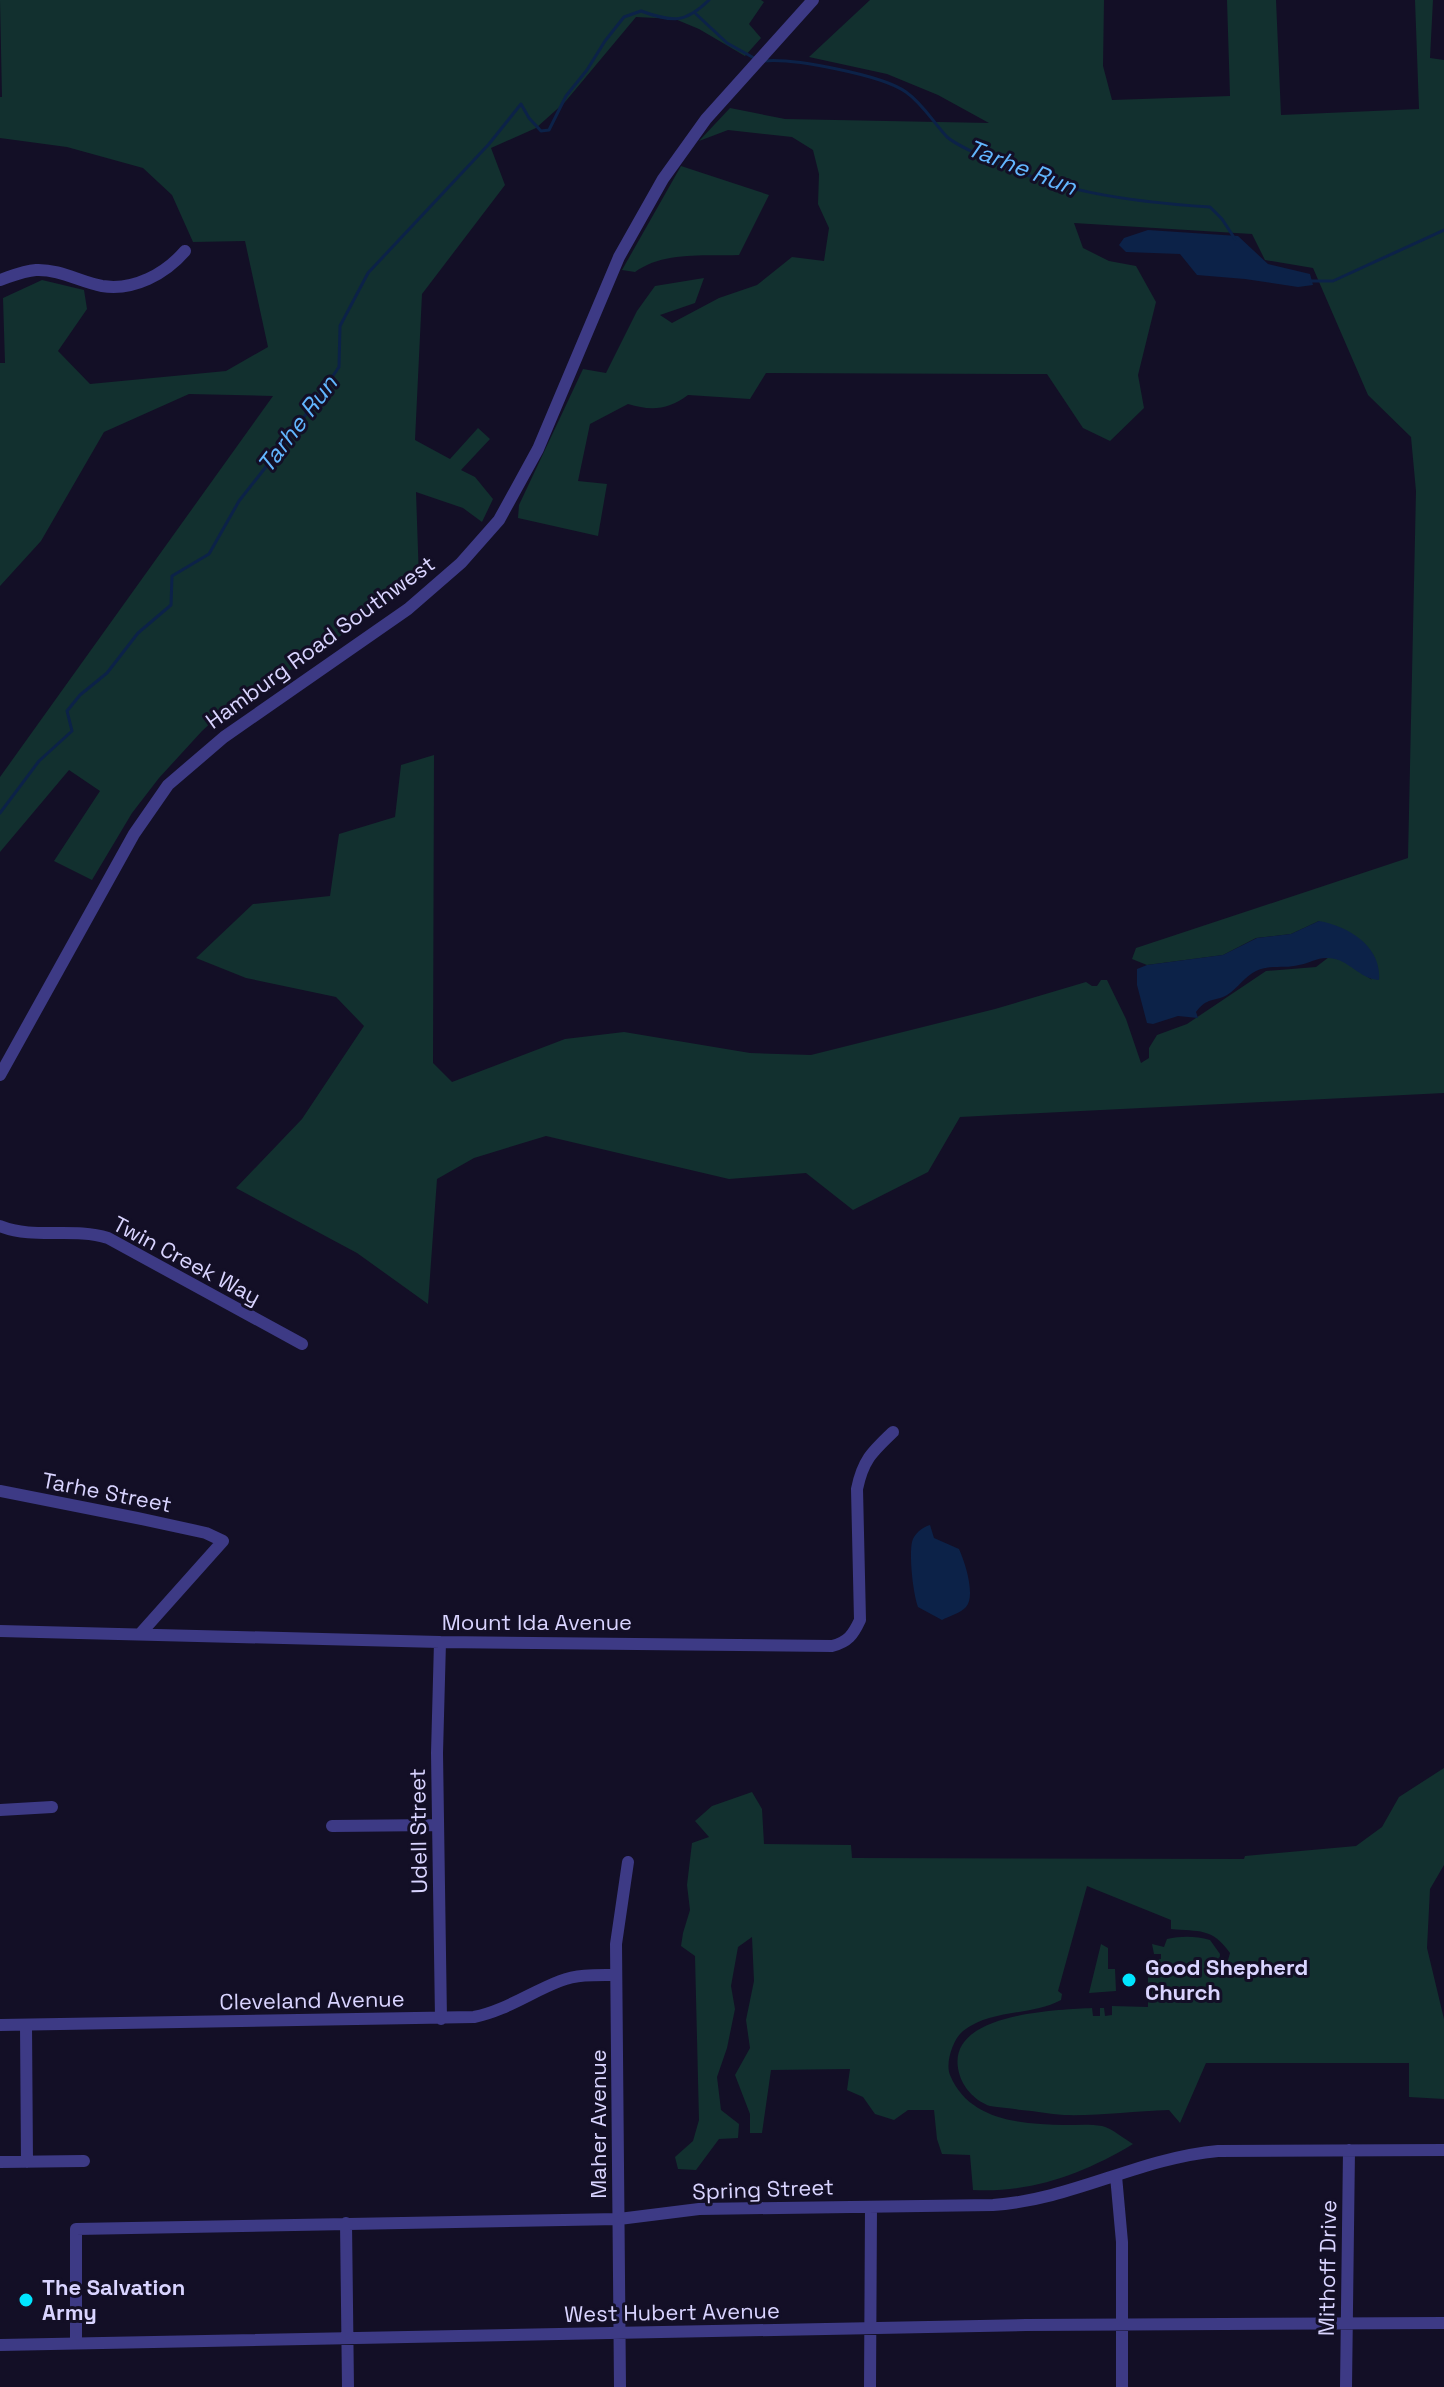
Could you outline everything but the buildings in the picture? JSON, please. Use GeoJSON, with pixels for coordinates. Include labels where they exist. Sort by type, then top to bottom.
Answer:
{"type":"FeatureCollection","features":[{"type":"Feature","properties":{"kind":"street","name":"Hamburg Road Southwest"},"geometry":{"type":"LineString","coordinates":[[0,1075],[134,834],[168,785],[224,737],[408,609],[461,563],[499,520],[525,476],[619,257],[655,192],[706,119],[813,0]]}},
{"type":"Feature","properties":{"kind":"street"},"geometry":{"type":"LineString","coordinates":[[0,280],[34,270],[62,273],[102,286],[128,285],[165,270],[185,251]]}},
{"type":"Feature","properties":{"kind":"street","name":"Twin Creek Way"},"geometry":{"type":"LineString","coordinates":[[0,1226],[24,1233],[87,1233],[108,1238],[302,1344]]}},
{"type":"Feature","properties":{"kind":"street","name":"Mount Ida Avenue"},"geometry":{"type":"LineString","coordinates":[[0,1631],[440,1642],[832,1646],[845,1643],[860,1620],[857,1489],[861,1471],[869,1455],[893,1432]]}},
{"type":"Feature","properties":{"kind":"street","name":"Tarhe Street"},"geometry":{"type":"LineString","coordinates":[[0,1491],[206,1533],[223,1541],[140,1634]]}},
{"type":"Feature","properties":{"kind":"street","name":"Udell Street"},"geometry":{"type":"LineString","coordinates":[[440,1642],[438,1825],[441,2019]]}},
{"type":"Feature","properties":{"kind":"street"},"geometry":{"type":"LineString","coordinates":[[0,1810],[52,1807]]}},
{"type":"Feature","properties":{"kind":"street"},"geometry":{"type":"LineString","coordinates":[[332,1826],[438,1825]]}},
{"type":"Feature","properties":{"kind":"street","name":"Maher Avenue"},"geometry":{"type":"LineString","coordinates":[[620,2387],[616,1944],[628,1862]]}},
{"type":"Feature","properties":{"kind":"street","name":"Cleveland Avenue"},"geometry":{"type":"LineString","coordinates":[[0,2025],[441,2019],[489,2014],[576,1976],[616,1975]]}},
{"type":"Feature","properties":{"kind":"street"},"geometry":{"type":"LineString","coordinates":[[26,2025],[27,2162]]}},
{"type":"Feature","properties":{"kind":"street","name":"Mithoff Drive"},"geometry":{"type":"LineString","coordinates":[[1346,2387],[1349,2150]]}},
{"type":"Feature","properties":{"kind":"street","name":"Spring Street"},"geometry":{"type":"LineString","coordinates":[[76,2343],[76,2229],[619,2219],[699,2209],[940,2207],[1024,2203],[1194,2153],[1444,2150]]}},
{"type":"Feature","properties":{"kind":"street"},"geometry":{"type":"LineString","coordinates":[[0,2162],[84,2161]]}},
{"type":"Feature","properties":{"kind":"street"},"geometry":{"type":"LineString","coordinates":[[1116,2176],[1122,2242],[1122,2387]]}},
{"type":"Feature","properties":{"kind":"street"},"geometry":{"type":"LineString","coordinates":[[870,2387],[871,2207]]}},
{"type":"Feature","properties":{"kind":"street"},"geometry":{"type":"LineString","coordinates":[[346,2223],[348,2387]]}},
{"type":"Feature","properties":{"kind":"street","name":"West Hubert Avenue"},"geometry":{"type":"LineString","coordinates":[[0,2345],[1026,2325],[1122,2327],[1444,2323]]}},
{"type":"Feature","properties":{"kind":"green space"},"geometry":{"type":"Polygon","coordinates":[[[0,0],[764,2],[749,24],[761,38],[745,56],[675,19],[636,17],[565,102],[536,128],[491,148],[505,185],[422,294],[415,440],[450,459],[478,428],[490,439],[461,470],[475,477],[493,499],[482,522],[463,508],[416,492],[419,580],[295,668],[250,687],[202,731],[132,813],[92,880],[54,861],[100,791],[69,770],[0,852],[0,777],[273,396],[189,394],[104,432],[41,541],[0,586],[0,363],[5,363],[3,298],[42,280],[84,290],[87,309],[58,351],[90,384],[226,371],[268,347],[245,241],[193,242],[172,195],[143,168],[67,147],[0,138],[0,0]]]}},
{"type":"Feature","properties":{"kind":"green space"},"geometry":{"type":"Polygon","coordinates":[[[870,0],[1104,0],[1103,66],[1112,100],[1230,96],[1227,0],[1276,0],[1281,115],[1419,109],[1415,0],[1433,0],[1430,58],[1444,60],[1444,1093],[960,1117],[928,1172],[853,1210],[806,1173],[729,1179],[546,1136],[474,1158],[437,1179],[428,1304],[357,1253],[236,1188],[302,1119],[364,1026],[336,997],[246,978],[196,958],[253,904],[330,896],[339,834],[395,817],[401,765],[434,755],[433,1063],[452,1082],[565,1039],[624,1032],[750,1053],[811,1055],[995,1009],[1086,982],[1097,986],[1101,980],[1107,980],[1126,1019],[1141,1063],[1149,1058],[1149,1048],[1157,1035],[1187,1024],[1266,971],[1316,967],[1329,957],[1345,961],[1372,980],[1319,921],[1291,934],[1256,938],[1223,955],[1147,965],[1132,959],[1136,948],[1408,858],[1416,491],[1411,437],[1368,395],[1313,268],[1265,260],[1252,234],[1074,223],[1083,248],[1109,261],[1136,266],[1156,302],[1138,375],[1144,408],[1110,441],[1083,428],[1047,374],[766,373],[750,399],[688,395],[659,408],[628,404],[590,424],[578,481],[607,484],[598,536],[518,518],[519,505],[583,369],[606,373],[637,311],[655,286],[704,278],[695,303],[660,315],[672,323],[719,298],[757,285],[792,257],[824,261],[829,228],[818,204],[819,174],[813,150],[792,137],[728,130],[699,141],[730,108],[785,119],[989,123],[938,95],[887,74],[809,57],[870,0]]]}},
{"type":"Feature","properties":{"kind":"green space"},"geometry":{"type":"Polygon","coordinates":[[[681,166],[769,195],[739,255],[672,258],[646,265],[635,272],[622,270],[681,166]]]}},
{"type":"Feature","properties":{"kind":"green space"},"geometry":{"type":"Polygon","coordinates":[[[1444,1768],[1444,1865],[1430,1889],[1427,1948],[1444,2019],[1444,2099],[1409,2097],[1409,2063],[1206,2063],[1180,2123],[1169,2110],[1064,2115],[994,2107],[980,2101],[962,2081],[958,2055],[967,2039],[983,2027],[1028,2014],[1092,2008],[1093,2016],[1100,2016],[1100,2008],[1104,2008],[1105,2016],[1112,2015],[1112,2006],[1148,2007],[1148,1972],[1154,1971],[1154,1960],[1161,1959],[1161,1954],[1154,1954],[1152,1944],[1164,1947],[1167,1939],[1188,1937],[1210,1940],[1220,1954],[1218,1977],[1223,1978],[1230,1953],[1217,1939],[1204,1932],[1171,1929],[1171,1920],[1087,1886],[1058,1991],[1062,1994],[1061,2000],[974,2024],[956,2040],[949,2058],[949,2070],[959,2090],[983,2111],[1014,2121],[1102,2126],[1133,2144],[1076,2173],[1036,2185],[973,2190],[970,2155],[942,2154],[934,2110],[908,2110],[894,2120],[875,2114],[863,2097],[847,2090],[850,2069],[771,2070],[762,2133],[750,2133],[750,2114],[735,2075],[750,2048],[746,2020],[754,1981],[752,1937],[738,1947],[731,1986],[735,2009],[717,2077],[721,2110],[739,2124],[738,2138],[719,2139],[696,2170],[678,2169],[675,2157],[693,2141],[699,2120],[695,1956],[681,1946],[690,1910],[687,1885],[692,1843],[709,1837],[695,1821],[712,1806],[752,1792],[762,1809],[764,1844],[851,1845],[852,1858],[1244,1859],[1245,1856],[1356,1846],[1382,1827],[1399,1797],[1444,1768]]]}},
{"type":"Feature","properties":{"kind":"green space"},"geometry":{"type":"Polygon","coordinates":[[[1101,1944],[1108,1948],[1108,1969],[1115,1969],[1116,1991],[1089,1993],[1101,1944]]]}},
{"type":"Feature","properties":{"kind":"water"},"geometry":{"type":"Polygon","coordinates":[[[1148,230],[1238,236],[1268,264],[1310,274],[1313,285],[1298,287],[1197,275],[1180,254],[1126,252],[1119,245],[1124,238],[1148,230]]]}},
{"type":"Feature","properties":{"kind":"water"},"geometry":{"type":"Polygon","coordinates":[[[1319,921],[1341,928],[1361,940],[1375,957],[1379,980],[1329,958],[1267,968],[1252,973],[1227,995],[1204,1004],[1196,1012],[1198,1018],[1178,1016],[1147,1023],[1137,985],[1137,969],[1223,955],[1257,938],[1291,934],[1319,921]]]}},
{"type":"Feature","properties":{"kind":"water"},"geometry":{"type":"Polygon","coordinates":[[[930,1525],[934,1538],[959,1549],[970,1587],[966,1607],[942,1620],[918,1607],[913,1584],[912,1542],[919,1531],[930,1525]]]}},
{"type":"Feature","properties":{"kind":"waterway","name":"Tarhe Run"},"geometry":{"type":"LineString","coordinates":[[0,813],[39,761],[72,731],[67,711],[80,695],[107,673],[138,633],[171,605],[172,576],[209,554],[239,501],[295,430],[339,367],[340,326],[368,273],[489,144],[521,104],[541,131],[549,130],[566,96],[624,17],[641,11],[678,19],[693,13],[709,0]]}},
{"type":"Feature","properties":{"kind":"waterway","name":"Tarhe Run"},"geometry":{"type":"LineString","coordinates":[[696,14],[727,43],[754,58]]}},
{"type":"Feature","properties":{"kind":"waterway","name":"Tarhe Run"},"geometry":{"type":"LineString","coordinates":[[764,61],[837,69],[894,86],[918,102],[950,140],[1006,167],[1034,178],[1092,193],[1210,207],[1235,239]]}},
{"type":"Feature","properties":{"kind":"waterway","name":"Tarhe Run"},"geometry":{"type":"LineString","coordinates":[[1311,281],[1333,281],[1444,230]]}},
{"type":"Feature","properties":{"kind":"place","name":"Good Shepherd Church"},"geometry":{"type":"Point","coordinates":[1129,1980]}},
{"type":"Feature","properties":{"kind":"place","name":"The Salvation Army"},"geometry":{"type":"Point","coordinates":[26,2300]}}]}
